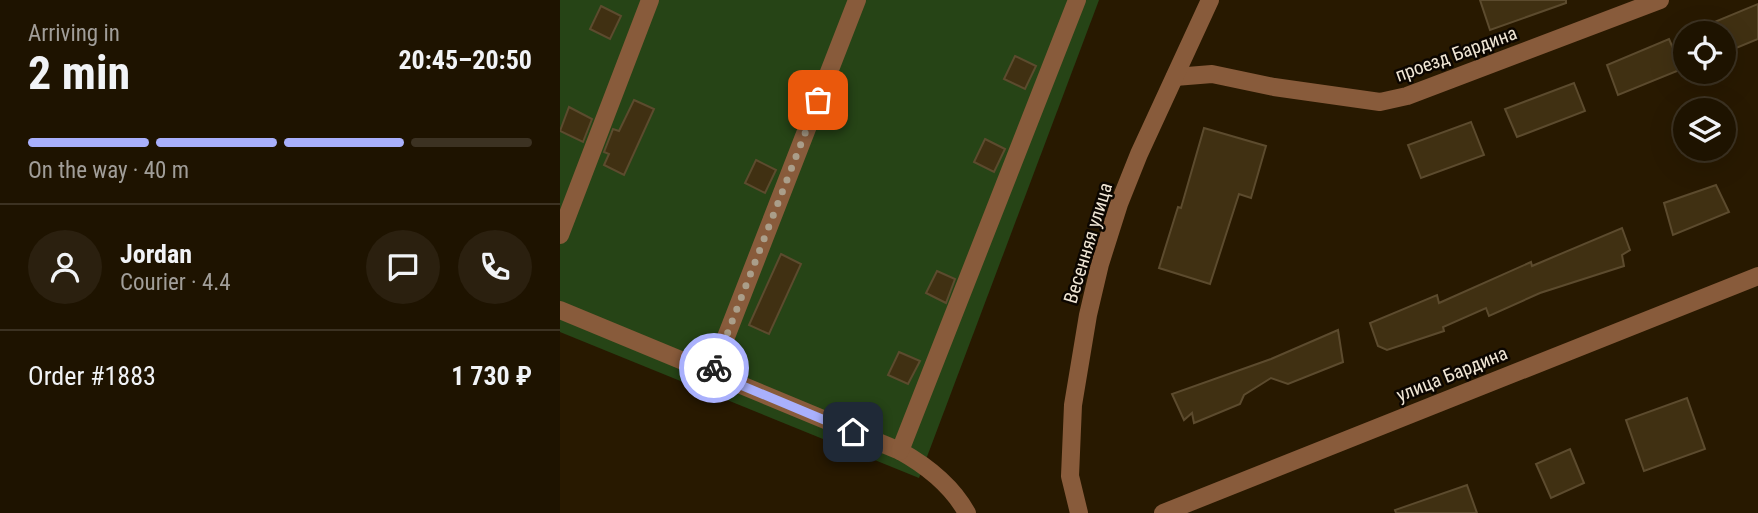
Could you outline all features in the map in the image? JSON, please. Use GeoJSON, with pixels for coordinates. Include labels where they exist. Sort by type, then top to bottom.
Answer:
{"type":"FeatureCollection","features":[{"type":"Feature","properties":{"kind":"street"},"geometry":{"type":"LineString","coordinates":[[560,236],[650,0]]}},
{"type":"Feature","properties":{"kind":"street"},"geometry":{"type":"LineString","coordinates":[[712,373],[857,0]]}},
{"type":"Feature","properties":{"kind":"street"},"geometry":{"type":"LineString","coordinates":[[900,451],[1077,0]]}},
{"type":"Feature","properties":{"kind":"street","name":"Весенняя улица"},"geometry":{"type":"LineString","coordinates":[[1079,513],[1070,476],[1073,405],[1088,315],[1100,264],[1119,204],[1153,121],[1210,0]]}},
{"type":"Feature","properties":{"kind":"street","name":"проезд Бардина"},"geometry":{"type":"LineString","coordinates":[[1175,77],[1212,74],[1274,87],[1380,102],[1407,96],[1660,0]]}},
{"type":"Feature","properties":{"kind":"street","name":"улица Бардина"},"geometry":{"type":"LineString","coordinates":[[1163,513],[1758,276]]}},
{"type":"Feature","properties":{"kind":"street"},"geometry":{"type":"LineString","coordinates":[[560,310],[900,451],[924,465],[958,498],[967,513]]}},
{"type":"Feature","properties":{"kind":"green space"},"geometry":{"type":"Polygon","coordinates":[[[560,0],[1099,0],[919,478],[560,332],[560,0]]]}},
{"type":"Feature","properties":{"kind":"building"},"geometry":{"type":"Polygon","coordinates":[[[1480,0],[1566,0],[1566,3],[1490,30],[1480,0]]]}},
{"type":"Feature","properties":{"kind":"building"},"geometry":{"type":"Polygon","coordinates":[[[1758,4],[1758,39],[1736,48],[1736,21],[1717,21],[1758,4]]]}},
{"type":"Feature","properties":{"kind":"building"},"geometry":{"type":"Polygon","coordinates":[[[601,6],[621,16],[610,39],[590,29],[601,6]]]}},
{"type":"Feature","properties":{"kind":"building"},"geometry":{"type":"Polygon","coordinates":[[[1669,39],[1673,48],[1673,73],[1618,95],[1607,65],[1669,39]]]}},
{"type":"Feature","properties":{"kind":"building"},"geometry":{"type":"Polygon","coordinates":[[[1015,56],[1036,66],[1025,89],[1004,79],[1015,56]]]}},
{"type":"Feature","properties":{"kind":"building"},"geometry":{"type":"Polygon","coordinates":[[[1574,83],[1585,111],[1517,137],[1505,109],[1574,83]]]}},
{"type":"Feature","properties":{"kind":"building"},"geometry":{"type":"Polygon","coordinates":[[[634,100],[654,109],[624,175],[604,165],[609,154],[604,152],[613,129],[619,131],[634,100]]]}},
{"type":"Feature","properties":{"kind":"building"},"geometry":{"type":"Polygon","coordinates":[[[569,107],[592,119],[583,142],[560,131],[569,107]]]}},
{"type":"Feature","properties":{"kind":"building"},"geometry":{"type":"Polygon","coordinates":[[[1471,122],[1484,155],[1421,178],[1408,145],[1471,122]]]}},
{"type":"Feature","properties":{"kind":"building"},"geometry":{"type":"Polygon","coordinates":[[[1204,128],[1266,146],[1251,198],[1239,194],[1210,284],[1159,268],[1178,207],[1181,208],[1204,128]]]}},
{"type":"Feature","properties":{"kind":"building"},"geometry":{"type":"Polygon","coordinates":[[[985,139],[1005,149],[994,172],[974,162],[985,139]]]}},
{"type":"Feature","properties":{"kind":"building"},"geometry":{"type":"Polygon","coordinates":[[[756,160],[776,170],[765,193],[745,183],[756,160]]]}},
{"type":"Feature","properties":{"kind":"building"},"geometry":{"type":"Polygon","coordinates":[[[1716,185],[1729,212],[1673,235],[1664,203],[1716,185]]]}},
{"type":"Feature","properties":{"kind":"building"},"geometry":{"type":"Polygon","coordinates":[[[1622,228],[1630,250],[1622,255],[1624,266],[1540,293],[1489,316],[1486,308],[1443,327],[1444,331],[1387,350],[1378,346],[1370,323],[1437,295],[1439,303],[1531,262],[1532,266],[1622,228]]]}},
{"type":"Feature","properties":{"kind":"building"},"geometry":{"type":"Polygon","coordinates":[[[781,254],[801,264],[769,334],[749,325],[781,254]]]}},
{"type":"Feature","properties":{"kind":"building"},"geometry":{"type":"Polygon","coordinates":[[[937,271],[955,279],[946,303],[926,293],[937,271]]]}},
{"type":"Feature","properties":{"kind":"building"},"geometry":{"type":"Polygon","coordinates":[[[1338,330],[1343,362],[1288,384],[1271,378],[1244,395],[1240,404],[1194,423],[1192,413],[1184,420],[1172,394],[1271,359],[1338,330]]]}},
{"type":"Feature","properties":{"kind":"building"},"geometry":{"type":"Polygon","coordinates":[[[899,352],[920,361],[908,384],[888,375],[899,352]]]}},
{"type":"Feature","properties":{"kind":"building"},"geometry":{"type":"Polygon","coordinates":[[[1687,398],[1705,449],[1644,471],[1626,420],[1687,398]]]}},
{"type":"Feature","properties":{"kind":"building"},"geometry":{"type":"Polygon","coordinates":[[[1570,449],[1584,483],[1551,498],[1536,464],[1570,449]]]}},
{"type":"Feature","properties":{"kind":"building"},"geometry":{"type":"Polygon","coordinates":[[[1467,485],[1477,513],[1396,513],[1395,510],[1467,485]]]}},
{"type":"Feature","properties":{"kind":"way so far"},"geometry":{"type":"LineString","coordinates":[[714,368],[818,100]]}},
{"type":"Feature","properties":{"kind":"route"},"geometry":{"type":"LineString","coordinates":[[714,368],[712,373],[853,432]]}}]}
